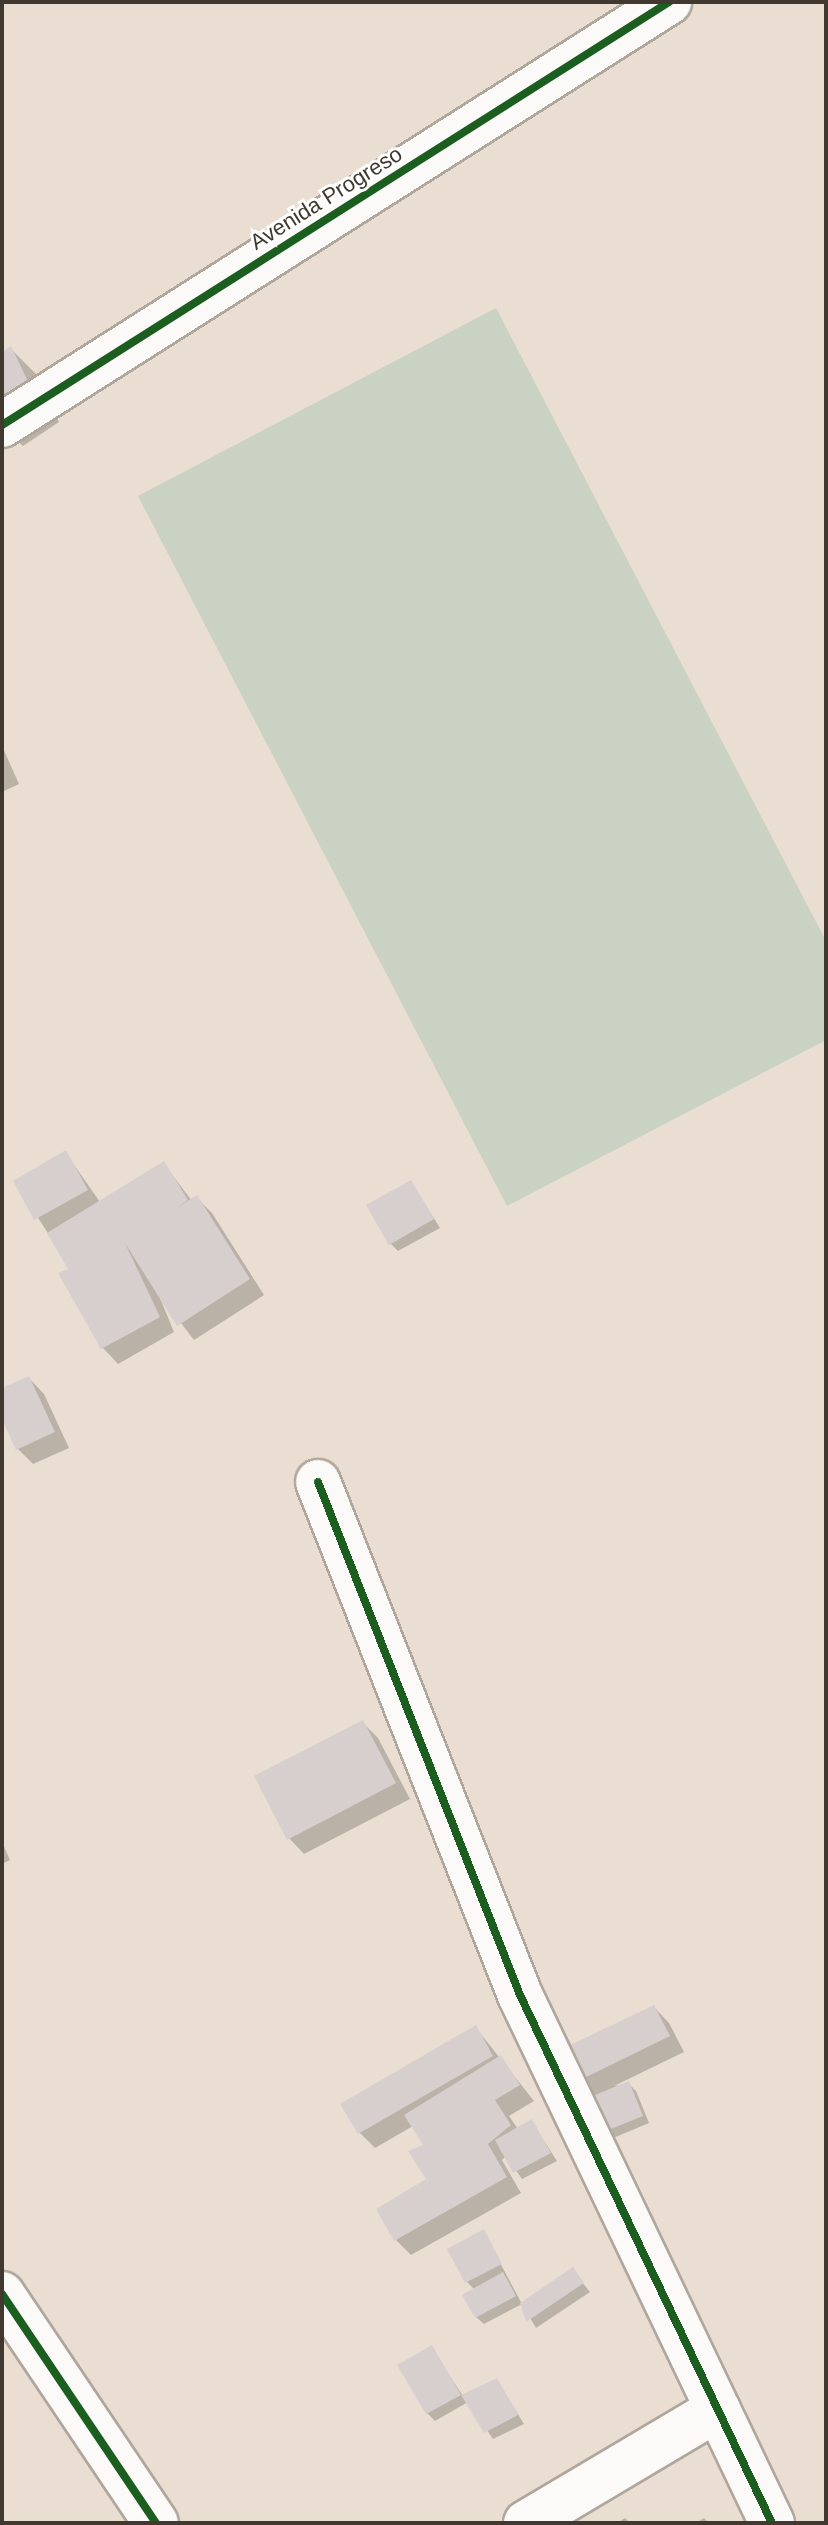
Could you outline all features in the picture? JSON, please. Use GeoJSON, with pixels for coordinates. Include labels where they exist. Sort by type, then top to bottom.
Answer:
{"type":"FeatureCollection","features":[{"type":"Feature","properties":{"kind":"street","name":"Avenida Progreso"},"geometry":{"type":"LineString","coordinates":[[2,425],[669,2]]}},
{"type":"Feature","properties":{"kind":"street"},"geometry":{"type":"LineString","coordinates":[[318,1482],[520,1995],[772,2523]]}},
{"type":"Feature","properties":{"kind":"street"},"geometry":{"type":"LineString","coordinates":[[2,2294],[156,2523]]}},
{"type":"Feature","properties":{"kind":"street"},"geometry":{"type":"LineString","coordinates":[[526,2523],[718,2409]]}},
{"type":"Feature","properties":{"kind":"green space"},"geometry":{"type":"Polygon","coordinates":[[[496,308],[826,941],[826,1040],[507,1206],[138,496],[496,308]]]}},
{"type":"Feature","properties":{"kind":"building"},"geometry":{"type":"Polygon","coordinates":[[[11,346],[35,396],[2,418],[2,352],[11,346]]]}},
{"type":"Feature","properties":{"kind":"building"},"geometry":{"type":"Polygon","coordinates":[[[66,1150],[88,1190],[34,1220],[13,1181],[66,1150]]]}},
{"type":"Feature","properties":{"kind":"building"},"geometry":{"type":"Polygon","coordinates":[[[164,1161],[188,1200],[177,1208],[197,1195],[250,1279],[177,1326],[125,1243],[160,1317],[101,1349],[58,1273],[68,1269],[47,1233],[164,1161]]]}},
{"type":"Feature","properties":{"kind":"building"},"geometry":{"type":"Polygon","coordinates":[[[411,1180],[434,1219],[389,1245],[366,1205],[411,1180]]]}},
{"type":"Feature","properties":{"kind":"building"},"geometry":{"type":"Polygon","coordinates":[[[29,1376],[55,1432],[16,1450],[2,1419],[2,1388],[29,1376]]]}},
{"type":"Feature","properties":{"kind":"building"},"geometry":{"type":"Polygon","coordinates":[[[363,1720],[396,1783],[287,1840],[254,1776],[363,1720]]]}},
{"type":"Feature","properties":{"kind":"building"},"geometry":{"type":"Polygon","coordinates":[[[654,2005],[670,2036],[576,2082],[560,2050],[654,2005]]]}},
{"type":"Feature","properties":{"kind":"building"},"geometry":{"type":"Polygon","coordinates":[[[476,2025],[493,2056],[358,2134],[340,2104],[476,2025]]]}},
{"type":"Feature","properties":{"kind":"building"},"geometry":{"type":"Polygon","coordinates":[[[501,2055],[520,2085],[495,2100],[511,2125],[488,2144],[507,2177],[394,2241],[376,2209],[426,2179],[408,2151],[423,2145],[404,2115],[501,2055]]]}},
{"type":"Feature","properties":{"kind":"building"},"geometry":{"type":"Polygon","coordinates":[[[629,2081],[643,2116],[596,2135],[583,2100],[629,2081]]]}},
{"type":"Feature","properties":{"kind":"building"},"geometry":{"type":"Polygon","coordinates":[[[532,2119],[551,2153],[513,2173],[495,2140],[532,2119]]]}},
{"type":"Feature","properties":{"kind":"building"},"geometry":{"type":"Polygon","coordinates":[[[484,2229],[502,2264],[465,2283],[447,2249],[484,2229]]]}},
{"type":"Feature","properties":{"kind":"building"},"geometry":{"type":"Polygon","coordinates":[[[573,2267],[584,2283],[526,2322],[520,2303],[573,2267]]]}},
{"type":"Feature","properties":{"kind":"building"},"geometry":{"type":"Polygon","coordinates":[[[503,2272],[516,2296],[475,2318],[462,2295],[503,2272]]]}},
{"type":"Feature","properties":{"kind":"building"},"geometry":{"type":"Polygon","coordinates":[[[432,2345],[461,2395],[426,2414],[397,2365],[432,2345]]]}},
{"type":"Feature","properties":{"kind":"building"},"geometry":{"type":"Polygon","coordinates":[[[497,2378],[518,2415],[484,2433],[461,2395],[497,2378]]]}},
{"type":"Feature","properties":{"kind":"cycle path"},"geometry":{"type":"LineString","coordinates":[[2,425],[669,2]]}},
{"type":"Feature","properties":{"kind":"cycle path"},"geometry":{"type":"LineString","coordinates":[[318,1482],[520,1995],[772,2523]]}},
{"type":"Feature","properties":{"kind":"cycle path"},"geometry":{"type":"LineString","coordinates":[[2,2294],[156,2523]]}}]}
